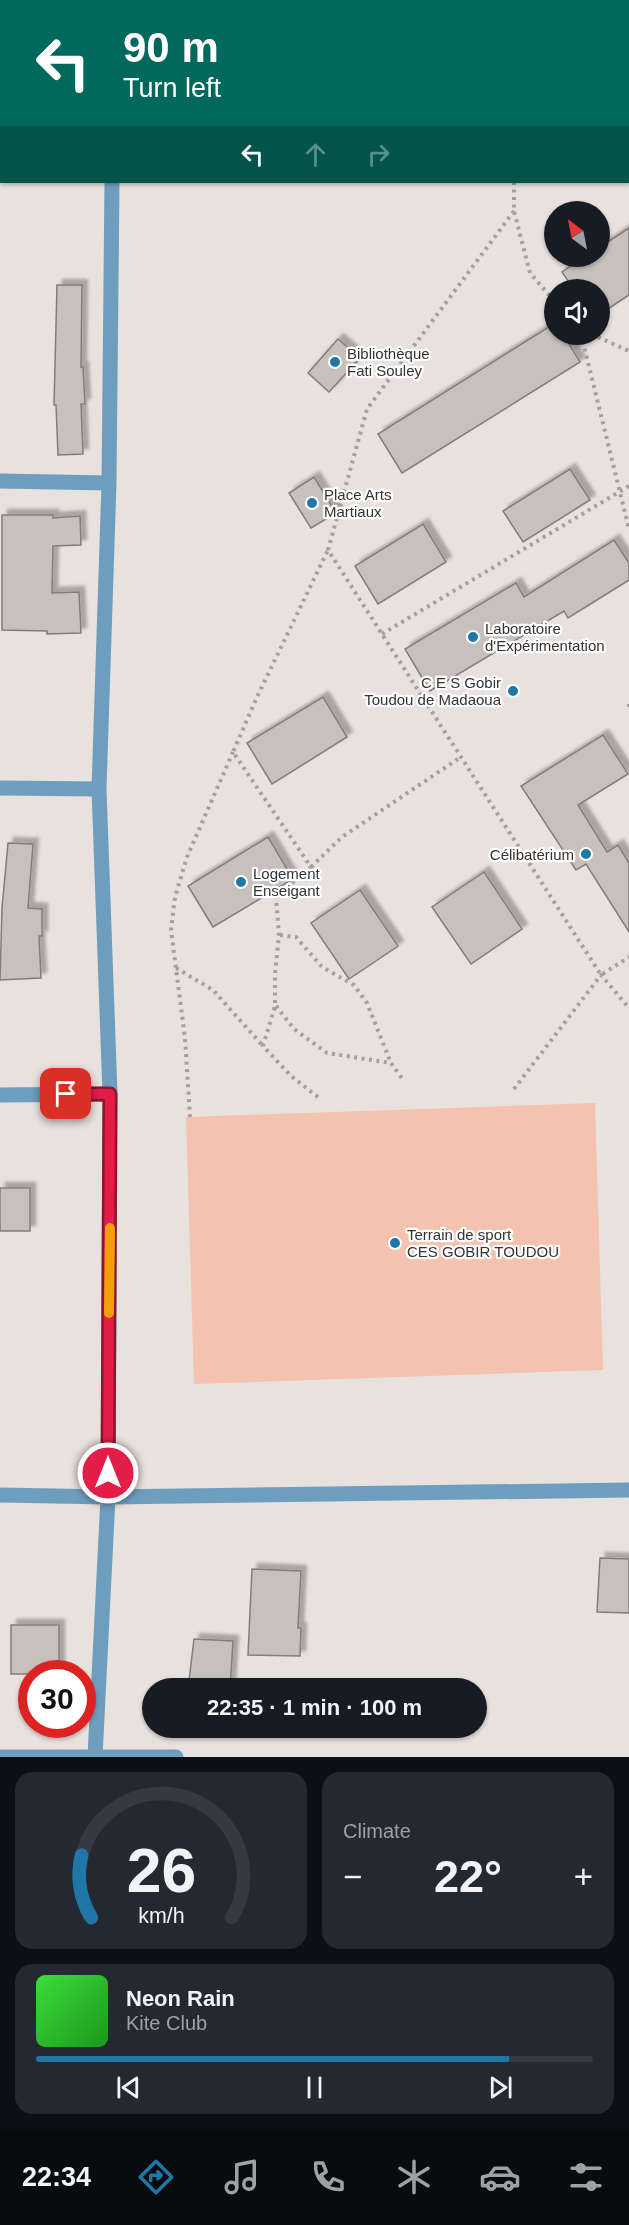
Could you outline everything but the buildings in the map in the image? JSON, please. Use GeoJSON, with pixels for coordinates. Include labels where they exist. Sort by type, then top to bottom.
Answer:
{"type":"FeatureCollection","features":[{"type":"Feature","properties":{"kind":"street"},"geometry":{"type":"LineString","coordinates":[[95,1756],[108,1497],[110,1094],[99,789],[109,483],[112,183]]}},
{"type":"Feature","properties":{"kind":"street"},"geometry":{"type":"LineString","coordinates":[[0,481],[109,483]]}},
{"type":"Feature","properties":{"kind":"street"},"geometry":{"type":"LineString","coordinates":[[0,788],[99,789]]}},
{"type":"Feature","properties":{"kind":"street"},"geometry":{"type":"LineString","coordinates":[[0,1095],[110,1094]]}},
{"type":"Feature","properties":{"kind":"street"},"geometry":{"type":"LineString","coordinates":[[0,1496],[108,1497],[629,1490]]}},
{"type":"Feature","properties":{"kind":"street"},"geometry":{"type":"LineString","coordinates":[[0,1757],[176,1757]]}},
{"type":"Feature","properties":{"kind":"path"},"geometry":{"type":"LineString","coordinates":[[514,183],[514,211],[530,273],[544,289]]}},
{"type":"Feature","properties":{"kind":"path"},"geometry":{"type":"LineString","coordinates":[[190,1117],[184,1038],[171,930],[175,897],[188,857],[257,697],[328,550],[367,409],[514,211]]}},
{"type":"Feature","properties":{"kind":"path"},"geometry":{"type":"LineString","coordinates":[[610,342],[629,351]]}},
{"type":"Feature","properties":{"kind":"path"},"geometry":{"type":"LineString","coordinates":[[584,345],[629,529]]}},
{"type":"Feature","properties":{"kind":"path"},"geometry":{"type":"LineString","coordinates":[[382,634],[629,486]]}},
{"type":"Feature","properties":{"kind":"path"},"geometry":{"type":"LineString","coordinates":[[328,550],[601,975],[629,1008]]}},
{"type":"Feature","properties":{"kind":"path"},"geometry":{"type":"LineString","coordinates":[[233,752],[311,867]]}},
{"type":"Feature","properties":{"kind":"path"},"geometry":{"type":"LineString","coordinates":[[263,1046],[275,1006],[279,935],[276,897],[342,837],[461,757]]}},
{"type":"Feature","properties":{"kind":"path"},"geometry":{"type":"LineString","coordinates":[[279,935],[296,937],[322,967],[354,985],[367,1003],[391,1063],[404,1081]]}},
{"type":"Feature","properties":{"kind":"path"},"geometry":{"type":"LineString","coordinates":[[514,1089],[601,975],[629,957]]}},
{"type":"Feature","properties":{"kind":"path"},"geometry":{"type":"LineString","coordinates":[[175,968],[213,990],[291,1076],[318,1097]]}},
{"type":"Feature","properties":{"kind":"path"},"geometry":{"type":"LineString","coordinates":[[275,1006],[294,1029],[327,1053],[391,1063]]}},
{"type":"Feature","properties":{"kind":"shaded area","name":"Terrain de sport CES GOBIR TOUDOU"},"geometry":{"type":"Polygon","coordinates":[[[595,1103],[603,1370],[194,1384],[186,1117],[595,1103]]]}},
{"type":"Feature","properties":{"kind":"slow traffic"},"geometry":{"type":"LineString","coordinates":[[109,1313],[110,1228]]}},
{"type":"Feature","properties":{"kind":"place","name":"Bibliothèque Fati Souley"},"geometry":{"type":"Point","coordinates":[335,362]}},
{"type":"Feature","properties":{"kind":"place","name":"Place Arts Martiaux"},"geometry":{"type":"Point","coordinates":[312,503]}},
{"type":"Feature","properties":{"kind":"place","name":"Laboratoire d'Expérimentation"},"geometry":{"type":"Point","coordinates":[473,637]}},
{"type":"Feature","properties":{"kind":"place","name":"C E S Gobir Toudou de Madaoua"},"geometry":{"type":"Point","coordinates":[513,691]}},
{"type":"Feature","properties":{"kind":"place","name":"Célibatérium"},"geometry":{"type":"Point","coordinates":[586,854]}},
{"type":"Feature","properties":{"kind":"place","name":"Logement Enseigant"},"geometry":{"type":"Point","coordinates":[241,882]}},
{"type":"Feature","properties":{"kind":"place","name":"Terrain de sport CES GOBIR TOUDOU"},"geometry":{"type":"Point","coordinates":[395,1243]}},
{"type":"Feature","properties":{"kind":"route"},"geometry":{"type":"LineString","coordinates":[[66,1094],[110,1094],[108,1473]]}}]}
